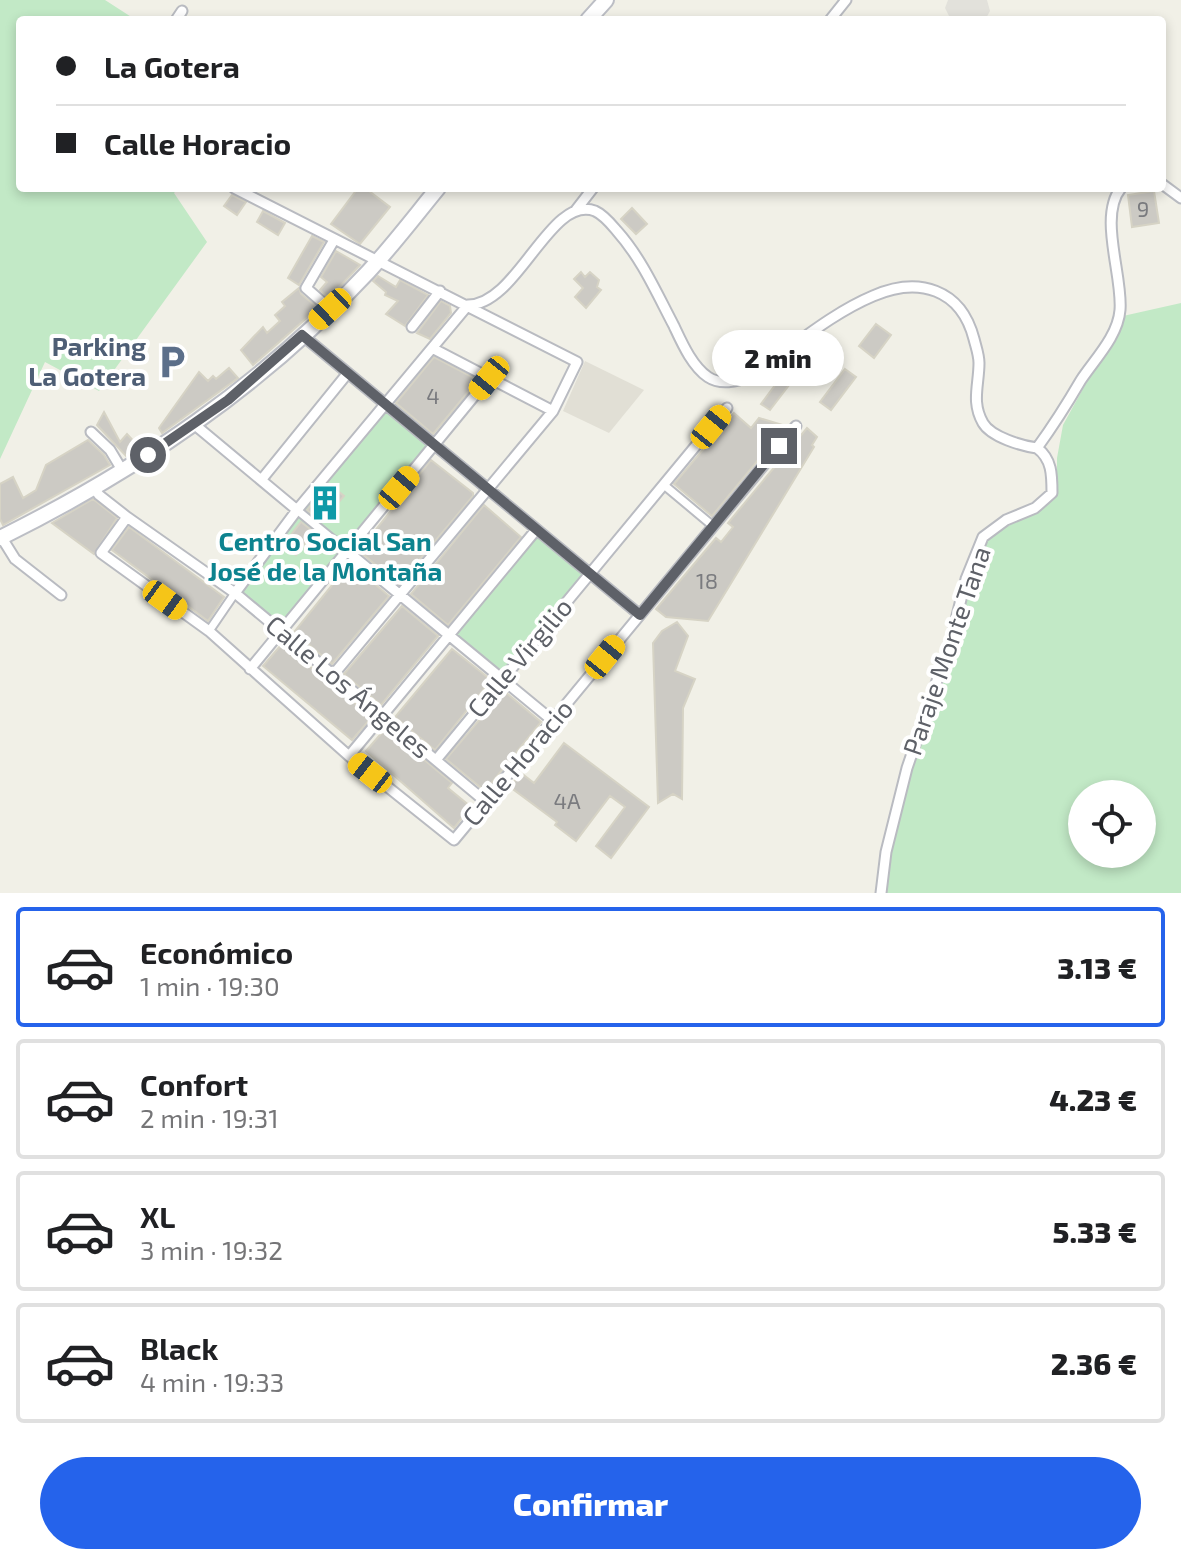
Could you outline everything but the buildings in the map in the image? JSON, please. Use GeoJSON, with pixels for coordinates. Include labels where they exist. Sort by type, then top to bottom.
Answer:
{"type":"FeatureCollection","features":[{"type":"Feature","properties":{"kind":"main road"},"geometry":{"type":"LineString","coordinates":[[592,16],[606,0]]}},
{"type":"Feature","properties":{"kind":"main road"},"geometry":{"type":"LineString","coordinates":[[0,537],[122,470],[195,425],[248,385],[376,262],[435,192]]}},
{"type":"Feature","properties":{"kind":"street"},"geometry":{"type":"LineString","coordinates":[[833,16],[846,0]]}},
{"type":"Feature","properties":{"kind":"street"},"geometry":{"type":"LineString","coordinates":[[242,192],[577,362],[553,411],[333,675]]}},
{"type":"Feature","properties":{"kind":"street"},"geometry":{"type":"LineString","coordinates":[[209,631],[297,510],[468,305],[480,304],[514,277],[559,222],[576,210],[590,192]]}},
{"type":"Feature","properties":{"kind":"street"},"geometry":{"type":"LineString","coordinates":[[576,210],[593,210],[600,214],[625,240],[639,258],[689,355],[707,377],[716,380],[738,381],[749,376],[851,308],[902,286],[935,291],[952,298],[969,320],[980,361],[974,397],[984,425],[1017,446],[1037,448],[1114,332],[1120,310],[1112,230],[1112,208],[1118,192]]}},
{"type":"Feature","properties":{"kind":"street"},"geometry":{"type":"LineString","coordinates":[[330,309],[306,288],[334,240]]}},
{"type":"Feature","properties":{"kind":"street"},"geometry":{"type":"LineString","coordinates":[[412,327],[440,291]]}},
{"type":"Feature","properties":{"kind":"street"},"geometry":{"type":"LineString","coordinates":[[302,335],[640,615]]}},
{"type":"Feature","properties":{"kind":"street"},"geometry":{"type":"LineString","coordinates":[[432,348],[553,411]]}},
{"type":"Feature","properties":{"kind":"street"},"geometry":{"type":"LineString","coordinates":[[262,479],[347,374]]}},
{"type":"Feature","properties":{"kind":"street"},"geometry":{"type":"LineString","coordinates":[[250,669],[489,378]]}},
{"type":"Feature","properties":{"kind":"street","name":"Calle Virgilio"},"geometry":{"type":"LineString","coordinates":[[436,760],[727,408]]}},
{"type":"Feature","properties":{"kind":"street"},"geometry":{"type":"LineString","coordinates":[[195,425],[553,721]]}},
{"type":"Feature","properties":{"kind":"street","name":"Calle Horacio"},"geometry":{"type":"LineString","coordinates":[[349,756],[454,840],[796,426]]}},
{"type":"Feature","properties":{"kind":"street"},"geometry":{"type":"LineString","coordinates":[[91,432],[110,450],[122,470]]}},
{"type":"Feature","properties":{"kind":"street","name":"Paraje Monte Tana"},"geometry":{"type":"LineString","coordinates":[[881,893],[886,852],[907,768],[951,640],[966,579],[983,537],[1006,520],[1035,508],[1052,493],[1052,473],[1046,455],[1037,448]]}},
{"type":"Feature","properties":{"kind":"street"},"geometry":{"type":"LineString","coordinates":[[664,485],[713,526]]}},
{"type":"Feature","properties":{"kind":"street","name":"Calle Los Ángeles"},"geometry":{"type":"LineString","coordinates":[[93,487],[127,517],[235,593],[486,802]]}},
{"type":"Feature","properties":{"kind":"street"},"geometry":{"type":"LineString","coordinates":[[127,517],[101,553],[209,631],[349,756],[536,530]]}},
{"type":"Feature","properties":{"kind":"street"},"geometry":{"type":"LineString","coordinates":[[0,537],[15,559],[61,595]]}},
{"type":"Feature","properties":{"kind":"shaded area"},"geometry":{"type":"Polygon","coordinates":[[[948,0],[987,0],[990,11],[987,16],[949,16],[945,8],[948,0]]]}},
{"type":"Feature","properties":{"kind":"shaded area"},"geometry":{"type":"Polygon","coordinates":[[[585,361],[644,390],[609,433],[563,411],[585,361]]]}},
{"type":"Feature","properties":{"kind":"green space"},"geometry":{"type":"Polygon","coordinates":[[[0,0],[105,0],[130,16],[16,16],[16,192],[175,192],[207,242],[99,391],[45,362],[0,459],[0,0]]]}},
{"type":"Feature","properties":{"kind":"green space"},"geometry":{"type":"Polygon","coordinates":[[[1181,303],[1181,893],[885,893],[889,855],[904,790],[956,639],[980,552],[990,536],[1044,506],[1057,484],[1057,458],[1063,425],[1123,316],[1181,303]]]}},
{"type":"Feature","properties":{"kind":"green space"},"geometry":{"type":"Polygon","coordinates":[[[384,405],[434,446],[280,632],[235,593],[384,405]]]}},
{"type":"Feature","properties":{"kind":"green space"},"geometry":{"type":"Polygon","coordinates":[[[536,530],[590,574],[502,679],[449,635],[536,530]]]}},
{"type":"Feature","properties":{"kind":"place","name":"Parking La Gotera"},"geometry":{"type":"Point","coordinates":[172,362]}},
{"type":"Feature","properties":{"kind":"place","name":"Centro Social San José de la Montaña"},"geometry":{"type":"Point","coordinates":[325,503]}},
{"type":"Feature","properties":{"kind":"route"},"geometry":{"type":"LineString","coordinates":[[148,455],[248,385],[302,335],[640,615],[779,446]]}}]}
